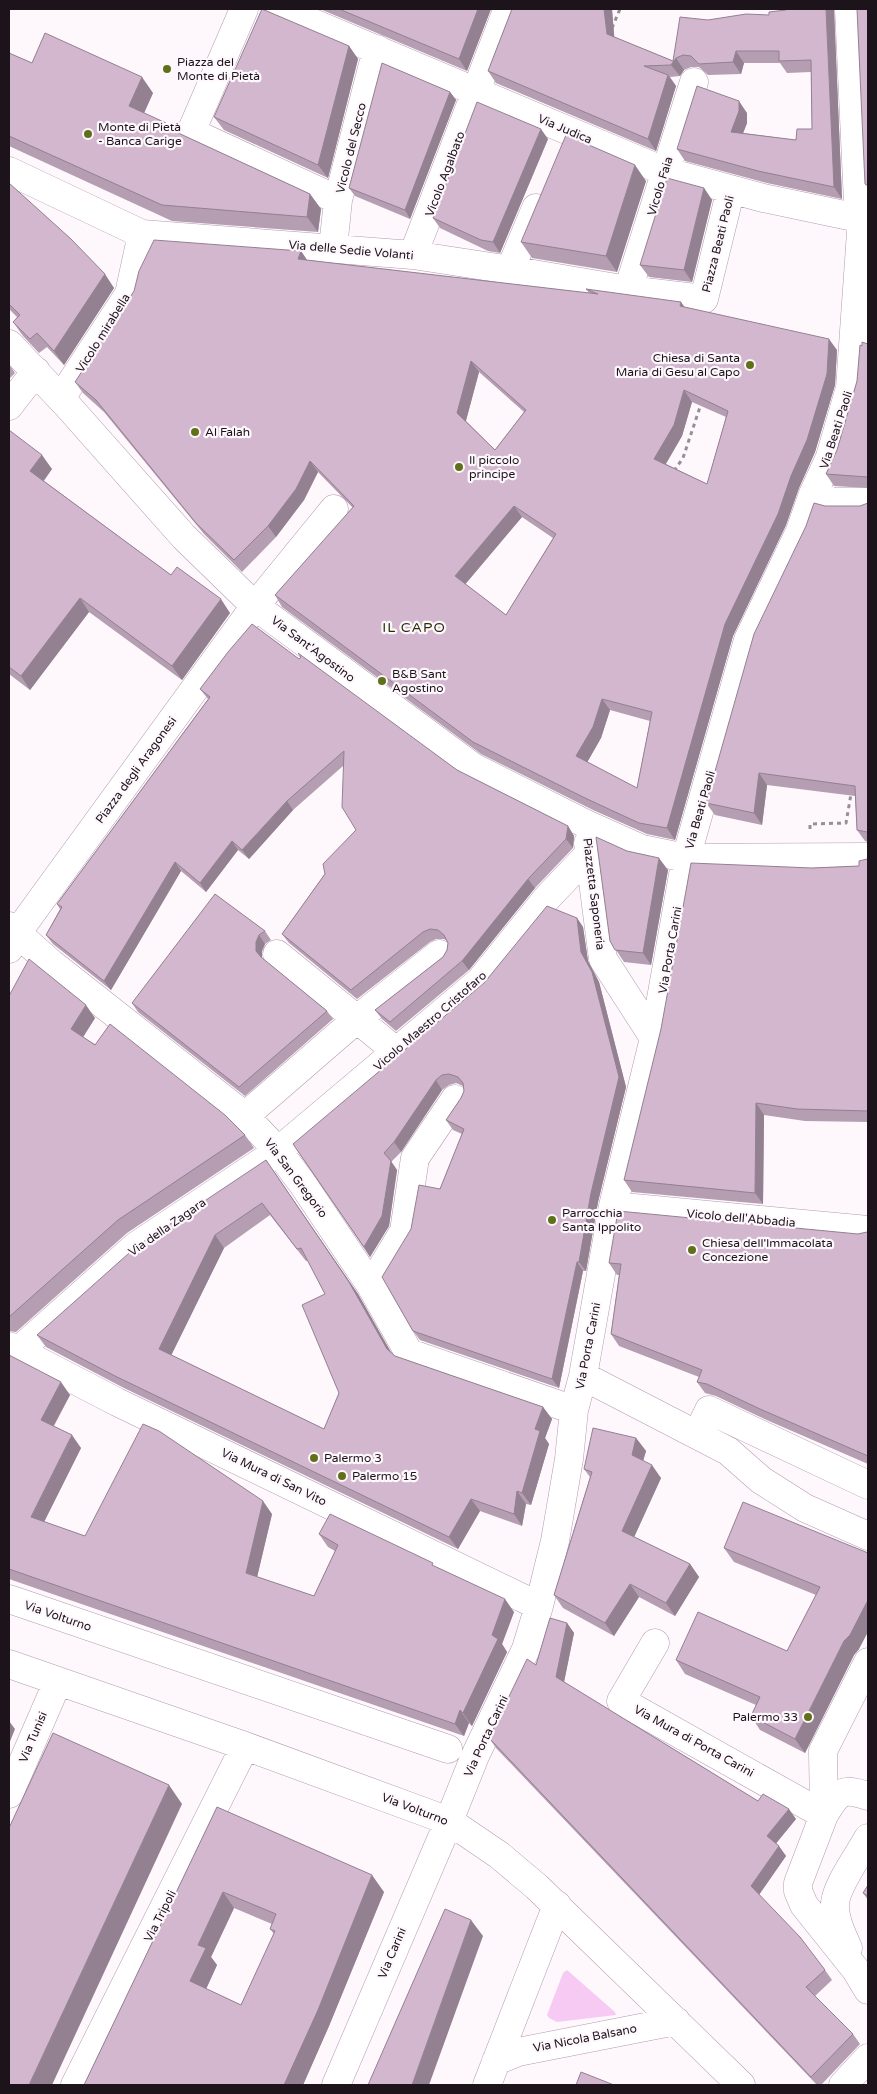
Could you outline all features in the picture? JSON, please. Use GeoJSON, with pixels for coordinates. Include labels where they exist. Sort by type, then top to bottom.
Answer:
{"type":"FeatureCollection","features":[{"type":"Feature","properties":{"kind":"street"},"geometry":{"type":"LineString","coordinates":[[244,9],[191,132],[338,200]]}},
{"type":"Feature","properties":{"kind":"street","name":"Via Judica"},"geometry":{"type":"LineString","coordinates":[[280,9],[664,171],[763,198],[865,219]]}},
{"type":"Feature","properties":{"kind":"street","name":"Via Beati Paoli"},"geometry":{"type":"LineString","coordinates":[[686,858],[748,640],[800,531],[813,494],[830,457],[850,388],[865,219],[858,204],[849,9]]}},
{"type":"Feature","properties":{"kind":"street","name":"Vicolo Agalbato"},"geometry":{"type":"LineString","coordinates":[[413,255],[506,13]]}},
{"type":"Feature","properties":{"kind":"street","name":"Vicolo del Secco"},"geometry":{"type":"LineString","coordinates":[[333,248],[338,200],[377,49]]}},
{"type":"Feature","properties":{"kind":"street","name":"Vicolo Faia"},"geometry":{"type":"LineString","coordinates":[[628,290],[664,171],[694,82]]}},
{"type":"Feature","properties":{"kind":"street"},"geometry":{"type":"LineString","coordinates":[[558,156],[569,130]]}},
{"type":"Feature","properties":{"kind":"street","name":"Via delle Sedie Volanti"},"geometry":{"type":"LineString","coordinates":[[9,171],[142,234],[413,255],[628,290],[704,299]]}},
{"type":"Feature","properties":{"kind":"street"},"geometry":{"type":"LineString","coordinates":[[510,270],[547,183]]}},
{"type":"Feature","properties":{"kind":"street","name":"Piazza Beati Paoli"},"geometry":{"type":"LineString","coordinates":[[704,299],[731,189]]}},
{"type":"Feature","properties":{"kind":"street","name":"Vicolo mirabella"},"geometry":{"type":"LineString","coordinates":[[61,398],[129,294],[142,234]]}},
{"type":"Feature","properties":{"kind":"street","name":"Via Sant'Agostino"},"geometry":{"type":"LineString","coordinates":[[9,344],[61,398],[184,538],[255,606],[473,768],[586,824],[642,849],[686,858],[868,857]]}},
{"type":"Feature","properties":{"kind":"street"},"geometry":{"type":"LineString","coordinates":[[9,406],[36,371]]}},
{"type":"Feature","properties":{"kind":"street"},"geometry":{"type":"LineString","coordinates":[[813,494],[833,502],[868,502]]}},
{"type":"Feature","properties":{"kind":"street","name":"Piazza degli Aragonesi"},"geometry":{"type":"LineString","coordinates":[[12,936],[255,606],[334,509]]}},
{"type":"Feature","properties":{"kind":"street","name":"Piazzetta Saponeria"},"geometry":{"type":"LineString","coordinates":[[586,824],[603,959],[654,1038]]}},
{"type":"Feature","properties":{"kind":"street","name":"Vicolo Maestro Cristofaro"},"geometry":{"type":"LineString","coordinates":[[278,1151],[480,981],[547,898],[589,854]]}},
{"type":"Feature","properties":{"kind":"street","name":"Via Porta Carini"},"geometry":{"type":"LineString","coordinates":[[449,1821],[475,1756],[526,1649],[555,1541],[569,1459],[574,1410],[583,1376],[613,1206],[654,1038],[686,858]]}},
{"type":"Feature","properties":{"kind":"street","name":"Via San Gregorio"},"geometry":{"type":"LineString","coordinates":[[12,936],[52,964],[245,1116],[278,1151],[302,1182],[371,1286],[409,1353],[574,1410]]}},
{"type":"Feature","properties":{"kind":"street"},"geometry":{"type":"LineString","coordinates":[[277,954],[396,1051]]}},
{"type":"Feature","properties":{"kind":"street"},"geometry":{"type":"LineString","coordinates":[[245,1116],[357,1019],[439,954]]}},
{"type":"Feature","properties":{"kind":"street"},"geometry":{"type":"LineString","coordinates":[[371,1286],[404,1231],[415,1158],[456,1099]]}},
{"type":"Feature","properties":{"kind":"street","name":"Via della Zagara"},"geometry":{"type":"LineString","coordinates":[[13,1349],[136,1246],[278,1151]]}},
{"type":"Feature","properties":{"kind":"street","name":"Vicolo dell'Abbadia"},"geometry":{"type":"LineString","coordinates":[[613,1206],[868,1230]]}},
{"type":"Feature","properties":{"kind":"street","name":"Via Mura di San Vito"},"geometry":{"type":"LineString","coordinates":[[13,1349],[126,1407],[539,1606]]}},
{"type":"Feature","properties":{"kind":"street"},"geometry":{"type":"LineString","coordinates":[[583,1376],[728,1451],[762,1480],[805,1508],[868,1536]]}},
{"type":"Feature","properties":{"kind":"street"},"geometry":{"type":"LineString","coordinates":[[697,1435],[709,1410],[868,1485]]}},
{"type":"Feature","properties":{"kind":"street","name":"Via Volturno"},"geometry":{"type":"LineString","coordinates":[[9,1599],[448,1749]]}},
{"type":"Feature","properties":{"kind":"street","name":"Via Mura di Porta Carini"},"geometry":{"type":"LineString","coordinates":[[655,1643],[622,1701],[824,1815]]}},
{"type":"Feature","properties":{"kind":"street"},"geometry":{"type":"LineString","coordinates":[[824,1815],[823,1752],[868,1662]]}},
{"type":"Feature","properties":{"kind":"street","name":"Via Volturno"},"geometry":{"type":"LineString","coordinates":[[9,1664],[245,1746],[449,1821],[516,1868],[557,1905],[741,2085]]}},
{"type":"Feature","properties":{"kind":"street","name":"Via Tunisi"},"geometry":{"type":"LineString","coordinates":[[9,1794],[58,1681]]}},
{"type":"Feature","properties":{"kind":"street","name":"Via Tripoli"},"geometry":{"type":"LineString","coordinates":[[75,2085],[245,1746]]}},
{"type":"Feature","properties":{"kind":"street"},"geometry":{"type":"LineString","coordinates":[[862,1980],[804,1905],[798,1891],[799,1876],[824,1815],[836,1796],[851,1790],[868,1796]]}},
{"type":"Feature","properties":{"kind":"street","name":"Via Carini"},"geometry":{"type":"LineString","coordinates":[[336,2085],[449,1821]]}},
{"type":"Feature","properties":{"kind":"street"},"geometry":{"type":"LineString","coordinates":[[862,1980],[838,1923],[835,1903],[841,1886],[868,1838]]}},
{"type":"Feature","properties":{"kind":"street","name":"Via Nicola Balsano"},"geometry":{"type":"LineString","coordinates":[[492,2073],[557,1905]]}},
{"type":"Feature","properties":{"kind":"street","name":"Via Nicola Balsano"},"geometry":{"type":"LineString","coordinates":[[492,2073],[518,2052],[676,2021]]}},
{"type":"Feature","properties":{"kind":"street"},"geometry":{"type":"LineString","coordinates":[[843,2085],[868,2058]]}},
{"type":"Feature","properties":{"kind":"path"},"geometry":{"type":"LineString","coordinates":[[610,31],[620,9],[622,9]]}},
{"type":"Feature","properties":{"kind":"path"},"geometry":{"type":"LineString","coordinates":[[672,474],[683,458],[702,402]]}},
{"type":"Feature","properties":{"kind":"path"},"geometry":{"type":"LineString","coordinates":[[810,824],[846,823],[853,784]]}},
{"type":"Feature","properties":{"kind":"shaded area"},"geometry":{"type":"Polygon","coordinates":[[[567,1970],[615,2012],[616,2015],[557,2022],[549,2018],[547,2015],[563,1973],[567,1970]]]}},
{"type":"Feature","properties":{"kind":"building"},"geometry":{"type":"Polygon","coordinates":[[[262,9],[349,46],[318,165],[214,117],[262,9]]]}},
{"type":"Feature","properties":{"kind":"building"},"geometry":{"type":"Polygon","coordinates":[[[339,9],[478,9],[459,59],[339,9]]]}},
{"type":"Feature","properties":{"kind":"building"},"geometry":{"type":"Polygon","coordinates":[[[512,9],[604,9],[607,34],[673,61],[680,17],[708,20],[746,14],[769,15],[769,12],[786,9],[826,9],[834,187],[758,171],[677,149],[697,86],[739,101],[739,111],[731,132],[796,140],[797,129],[812,129],[811,60],[779,61],[779,51],[736,51],[733,62],[699,64],[691,56],[683,55],[676,58],[671,65],[644,66],[668,75],[648,139],[488,71],[512,9]]]}},
{"type":"Feature","properties":{"kind":"building"},"geometry":{"type":"Polygon","coordinates":[[[857,9],[868,9],[868,186],[865,184],[857,9]]]}},
{"type":"Feature","properties":{"kind":"building","name":"Monte di Pietà - Banca Carige"},"geometry":{"type":"Polygon","coordinates":[[[45,33],[142,77],[129,106],[166,123],[174,131],[310,194],[307,217],[162,205],[9,136],[9,53],[32,63],[45,33]]]}},
{"type":"Feature","properties":{"kind":"building"},"geometry":{"type":"Polygon","coordinates":[[[382,63],[450,92],[405,210],[349,188],[382,63]]]}},
{"type":"Feature","properties":{"kind":"building"},"geometry":{"type":"Polygon","coordinates":[[[477,102],[541,129],[493,242],[481,240],[433,218],[477,102]]]}},
{"type":"Feature","properties":{"kind":"building"},"geometry":{"type":"Polygon","coordinates":[[[566,135],[635,165],[606,256],[521,242],[566,135]]]}},
{"type":"Feature","properties":{"kind":"building"},"geometry":{"type":"Polygon","coordinates":[[[667,178],[704,188],[684,270],[640,265],[667,178]]]}},
{"type":"Feature","properties":{"kind":"building"},"geometry":{"type":"Polygon","coordinates":[[[9,183],[71,239],[105,274],[54,351],[37,333],[30,339],[13,322],[20,315],[9,304],[9,183]]]}},
{"type":"Feature","properties":{"kind":"building"},"geometry":{"type":"Polygon","coordinates":[[[154,240],[301,251],[298,259],[598,294],[586,289],[681,302],[680,306],[829,339],[827,374],[807,440],[791,476],[778,514],[725,624],[667,828],[639,823],[473,742],[275,595],[354,506],[310,461],[296,489],[268,526],[234,560],[196,523],[96,400],[75,382],[134,291],[139,271],[154,240]],[[471,361],[457,413],[495,450],[526,410],[471,361]],[[684,390],[674,425],[654,459],[707,484],[728,411],[684,390]],[[514,506],[455,576],[506,615],[556,534],[514,506]],[[602,699],[593,727],[576,756],[637,788],[652,712],[602,699]]]}},
{"type":"Feature","properties":{"kind":"building"},"geometry":{"type":"Polygon","coordinates":[[[862,342],[868,344],[868,478],[826,474],[837,450],[857,381],[860,345],[862,346],[862,342]]]}},
{"type":"Feature","properties":{"kind":"building"},"geometry":{"type":"Polygon","coordinates":[[[9,430],[42,455],[30,471],[171,575],[177,567],[221,599],[172,666],[80,598],[21,676],[9,667],[9,430]]]}},
{"type":"Feature","properties":{"kind":"building"},"geometry":{"type":"Polygon","coordinates":[[[814,503],[825,506],[860,506],[868,503],[868,833],[857,830],[855,786],[759,773],[754,813],[706,803],[754,634],[806,526],[814,503]]]}},
{"type":"Feature","properties":{"kind":"building"},"geometry":{"type":"Polygon","coordinates":[[[252,624],[299,659],[301,657],[298,653],[457,770],[568,826],[566,839],[528,879],[462,961],[390,1022],[375,1010],[443,957],[448,943],[444,935],[438,930],[430,929],[423,932],[351,990],[282,934],[325,874],[323,864],[356,830],[342,807],[344,751],[287,801],[242,850],[232,841],[200,883],[175,862],[104,981],[46,935],[62,907],[57,904],[210,697],[200,689],[252,624]]]}},
{"type":"Feature","properties":{"kind":"building"},"geometry":{"type":"Polygon","coordinates":[[[596,837],[627,851],[659,858],[643,953],[615,950],[610,941],[596,837]]]}},
{"type":"Feature","properties":{"kind":"building"},"geometry":{"type":"Polygon","coordinates":[[[868,858],[868,1111],[797,1109],[756,1103],[755,1193],[624,1180],[661,1029],[691,863],[812,868],[859,866],[859,861],[868,858]]]}},
{"type":"Feature","properties":{"kind":"building"},"geometry":{"type":"Polygon","coordinates":[[[215,894],[265,931],[259,935],[256,942],[256,951],[327,1011],[239,1087],[132,1003],[215,894]]]}},
{"type":"Feature","properties":{"kind":"building"},"geometry":{"type":"Polygon","coordinates":[[[547,906],[577,918],[581,952],[592,972],[619,1077],[591,1193],[579,1262],[577,1262],[552,1379],[413,1331],[382,1277],[411,1229],[419,1185],[440,1189],[464,1129],[446,1120],[464,1091],[463,1083],[458,1077],[449,1074],[442,1075],[436,1080],[394,1142],[384,1153],[391,1161],[382,1216],[364,1247],[293,1144],[484,983],[547,906]]]}},
{"type":"Feature","properties":{"kind":"building"},"geometry":{"type":"Polygon","coordinates":[[[29,959],[86,1005],[71,1029],[95,1045],[110,1024],[225,1115],[245,1135],[118,1220],[9,1317],[9,996],[29,959]]]}},
{"type":"Feature","properties":{"kind":"building"},"geometry":{"type":"Polygon","coordinates":[[[266,1160],[349,1282],[387,1349],[395,1356],[543,1407],[535,1429],[540,1431],[522,1493],[517,1491],[514,1514],[471,1499],[449,1537],[115,1376],[37,1335],[137,1246],[266,1160]],[[262,1203],[215,1235],[159,1349],[324,1429],[339,1393],[302,1305],[325,1294],[301,1248],[297,1249],[262,1203]]]}},
{"type":"Feature","properties":{"kind":"building"},"geometry":{"type":"Polygon","coordinates":[[[618,1211],[858,1234],[868,1231],[868,1456],[707,1384],[697,1382],[702,1370],[611,1334],[621,1264],[609,1263],[618,1211]]]}},
{"type":"Feature","properties":{"kind":"building"},"geometry":{"type":"Polygon","coordinates":[[[9,1355],[61,1382],[41,1420],[72,1435],[31,1517],[85,1536],[143,1424],[159,1431],[263,1501],[246,1573],[314,1596],[338,1545],[319,1534],[330,1514],[505,1599],[492,1635],[498,1639],[463,1713],[460,1710],[455,1724],[9,1569],[9,1355]]]}},
{"type":"Feature","properties":{"kind":"building"},"geometry":{"type":"Polygon","coordinates":[[[593,1428],[636,1438],[632,1455],[652,1465],[622,1531],[690,1564],[666,1603],[630,1584],[605,1623],[554,1595],[592,1472],[584,1469],[593,1428]]]}},
{"type":"Feature","properties":{"kind":"building"},"geometry":{"type":"Polygon","coordinates":[[[743,1502],[868,1553],[868,1600],[850,1635],[844,1641],[795,1739],[751,1716],[760,1697],[676,1660],[698,1612],[787,1651],[820,1587],[724,1548],[743,1502]]]}},
{"type":"Feature","properties":{"kind":"building"},"geometry":{"type":"Polygon","coordinates":[[[550,1618],[567,1623],[556,1677],[758,1801],[763,1794],[789,1809],[767,1836],[779,1846],[751,1886],[800,1937],[825,1970],[806,1987],[853,2034],[811,2077],[489,1738],[527,1659],[536,1665],[550,1618]]]}},
{"type":"Feature","properties":{"kind":"building"},"geometry":{"type":"Polygon","coordinates":[[[53,1733],[169,1785],[29,2085],[9,2085],[9,1828],[53,1733]]]}},
{"type":"Feature","properties":{"kind":"building"},"geometry":{"type":"Polygon","coordinates":[[[217,1807],[372,1875],[318,2010],[284,2085],[84,2085],[217,1807]],[[223,1892],[198,1945],[206,1948],[190,1981],[241,2005],[275,1931],[270,1929],[276,1914],[223,1892]]]}},
{"type":"Feature","properties":{"kind":"building"},"geometry":{"type":"Polygon","coordinates":[[[868,1885],[868,1896],[863,1893],[868,1885]]]}},
{"type":"Feature","properties":{"kind":"building"},"geometry":{"type":"Polygon","coordinates":[[[445,1909],[471,1920],[412,2085],[368,2085],[445,1909]]]}},
{"type":"Feature","properties":{"kind":"building"},"geometry":{"type":"Polygon","coordinates":[[[581,2072],[614,2085],[576,2085],[581,2072]]]}},
{"type":"Feature","properties":{"kind":"place","name":"Piazza del Monte di Pietà"},"geometry":{"type":"Point","coordinates":[167,69]}},
{"type":"Feature","properties":{"kind":"place","name":"Monte di Pietà - Banca Carige"},"geometry":{"type":"Point","coordinates":[88,134]}},
{"type":"Feature","properties":{"kind":"place","name":"Chiesa di Santa Maria di Gesu al Capo"},"geometry":{"type":"Point","coordinates":[750,365]}},
{"type":"Feature","properties":{"kind":"place","name":"Al Falah"},"geometry":{"type":"Point","coordinates":[195,432]}},
{"type":"Feature","properties":{"kind":"place","name":"Il piccolo principe"},"geometry":{"type":"Point","coordinates":[459,467]}},
{"type":"Feature","properties":{"kind":"place","name":"B&B Sant Agostino"},"geometry":{"type":"Point","coordinates":[382,681]}},
{"type":"Feature","properties":{"kind":"place","name":"Parrocchia Santa Ippolito"},"geometry":{"type":"Point","coordinates":[552,1220]}},
{"type":"Feature","properties":{"kind":"place","name":"Chiesa dell'Immacolata Concezione"},"geometry":{"type":"Point","coordinates":[692,1250]}},
{"type":"Feature","properties":{"kind":"place","name":"Palermo 3"},"geometry":{"type":"Point","coordinates":[314,1458]}},
{"type":"Feature","properties":{"kind":"place","name":"Palermo 15"},"geometry":{"type":"Point","coordinates":[342,1476]}},
{"type":"Feature","properties":{"kind":"place","name":"Palermo 33"},"geometry":{"type":"Point","coordinates":[808,1717]}},
{"type":"Feature","properties":{"kind":"district","name":"IL CAPO"},"geometry":{"type":"Point","coordinates":[414,627]}}]}
